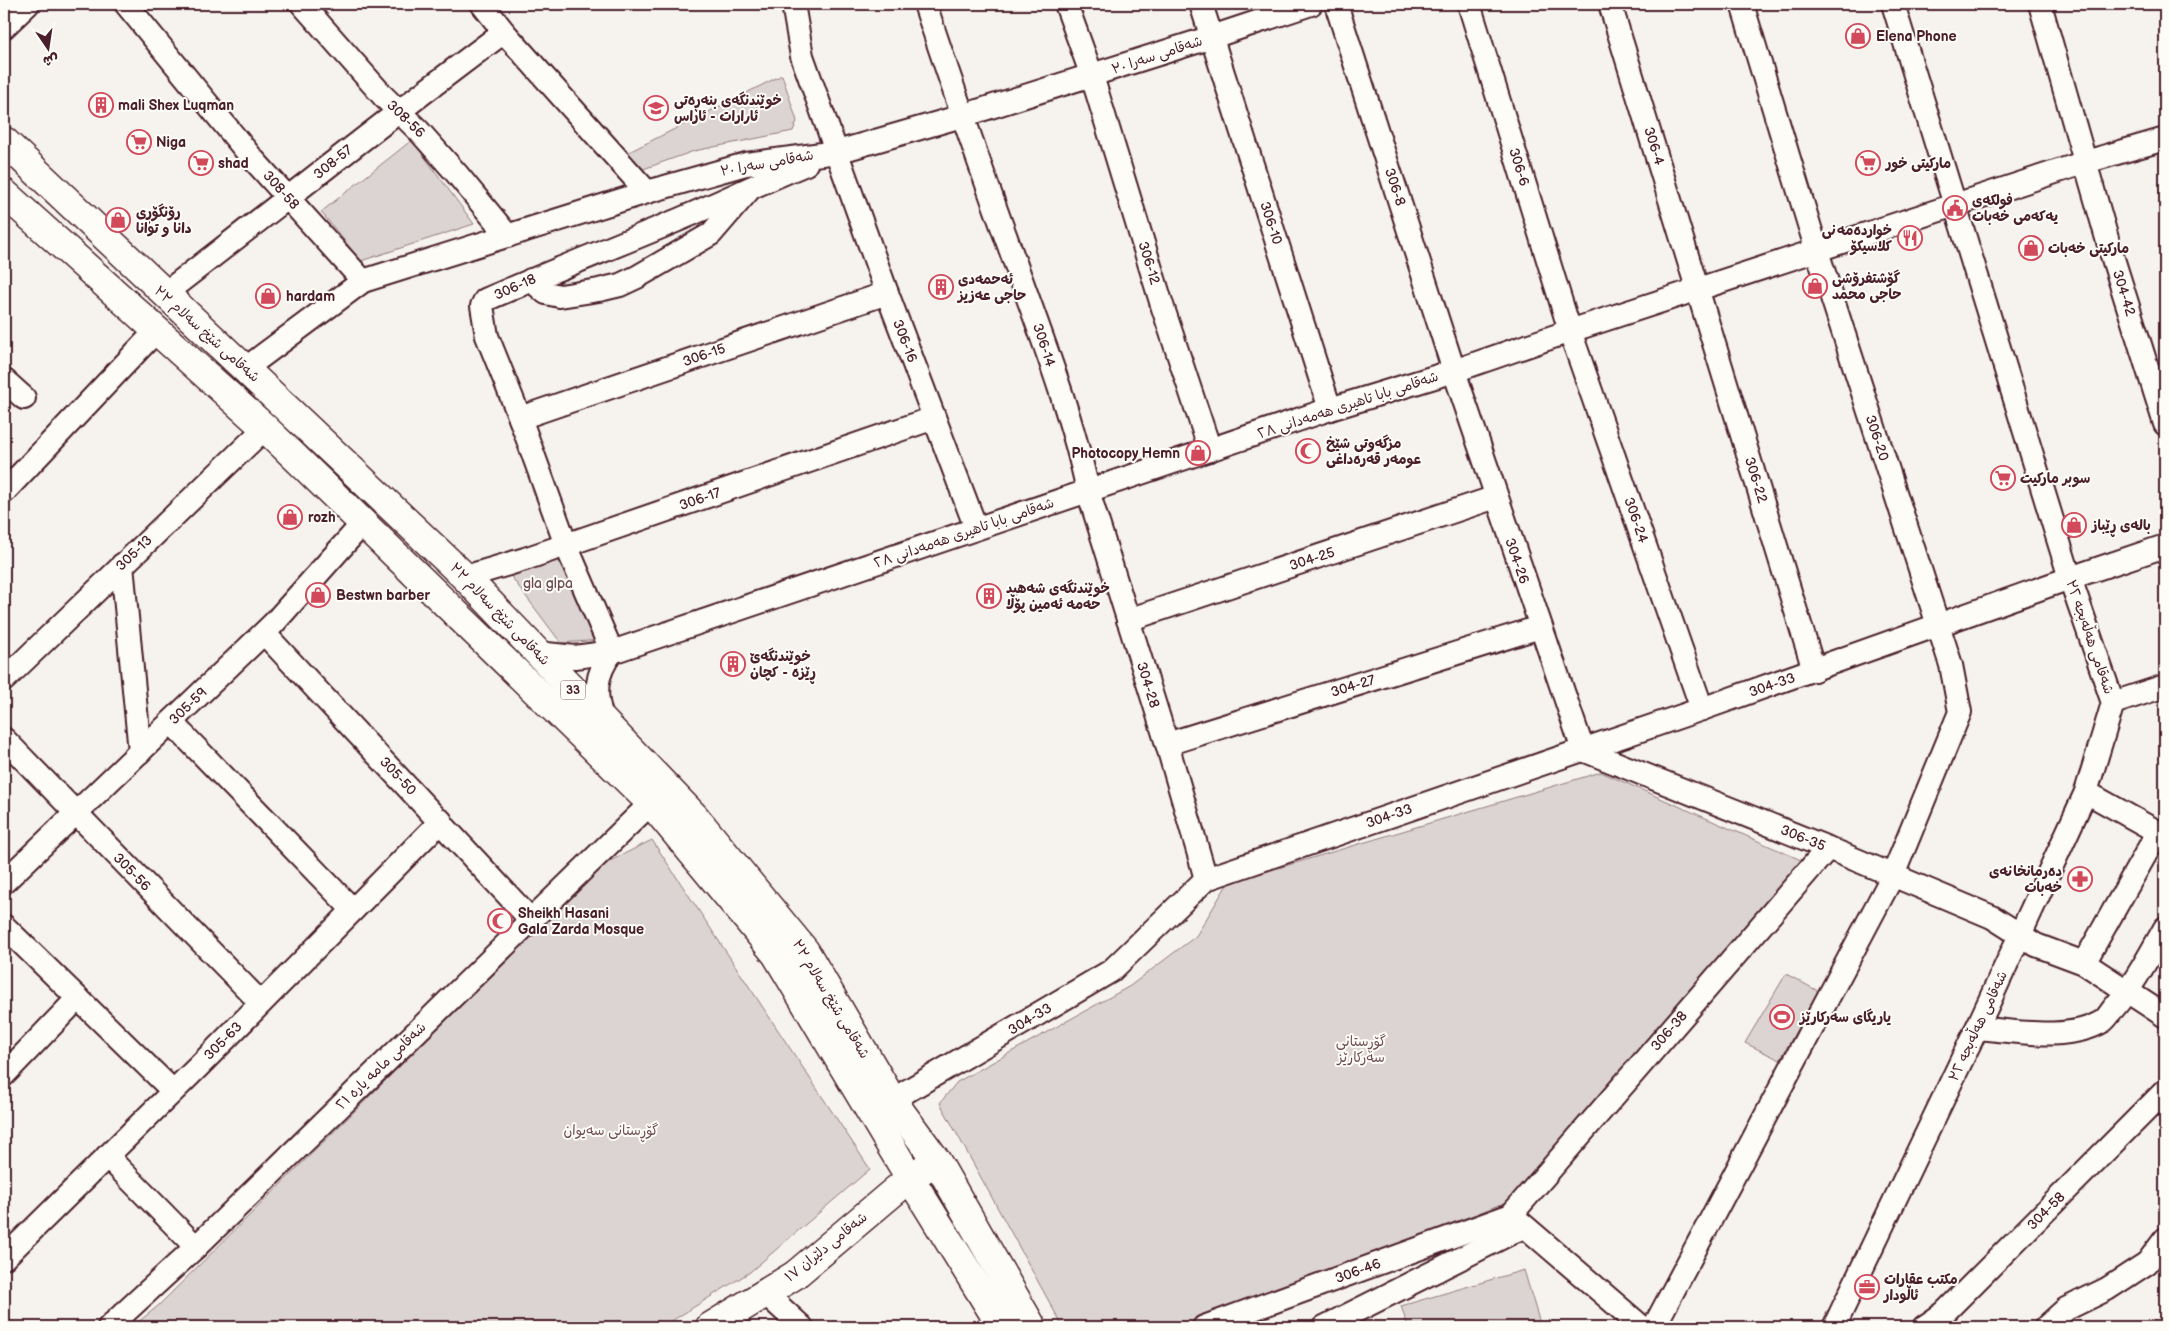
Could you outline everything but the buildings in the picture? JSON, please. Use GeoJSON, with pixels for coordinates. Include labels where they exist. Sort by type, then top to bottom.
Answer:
{"type":"FeatureCollection","features":[{"type":"Feature","properties":{"kind":"main road","name":"شەقامی شێخ سەلام ٣٣"},"geometry":{"type":"LineString","coordinates":[[4,141],[464,576],[695,817],[805,950],[892,1100],[936,1160],[1032,1327]]}},
{"type":"Feature","properties":{"kind":"main road","name":"شەقامی شێخ سەلام ٣٣"},"geometry":{"type":"LineString","coordinates":[[4,193],[266,428],[651,803],[776,954],[1002,1327]]}},
{"type":"Feature","properties":{"kind":"main road"},"geometry":{"type":"LineString","coordinates":[[422,579],[439,575],[446,565],[464,576],[474,593],[463,598],[458,608],[458,614]]}},
{"type":"Feature","properties":{"kind":"main road","name":"شەقامی دلێران ١٧"},"geometry":{"type":"LineString","coordinates":[[710,1327],[795,1275],[910,1178],[936,1160]]}},
{"type":"Feature","properties":{"kind":"street"},"geometry":{"type":"LineString","coordinates":[[4,26],[28,4]]}},
{"type":"Feature","properties":{"kind":"street","name":"308-58"},"geometry":{"type":"LineString","coordinates":[[126,4],[252,158],[363,281]]}},
{"type":"Feature","properties":{"kind":"street","name":"308-56"},"geometry":{"type":"LineString","coordinates":[[302,4],[458,174],[508,236]]}},
{"type":"Feature","properties":{"kind":"street"},"geometry":{"type":"LineString","coordinates":[[482,4],[504,32],[648,192]]}},
{"type":"Feature","properties":{"kind":"street","name":"306-16"},"geometry":{"type":"LineString","coordinates":[[793,4],[802,56],[887,293],[976,528]]}},
{"type":"Feature","properties":{"kind":"street","name":"306-14"},"geometry":{"type":"LineString","coordinates":[[925,4],[962,116],[1038,328],[1082,462],[1088,491]]}},
{"type":"Feature","properties":{"kind":"street","name":"306-12"},"geometry":{"type":"LineString","coordinates":[[1066,4],[1092,76],[1162,305],[1210,450]]}},
{"type":"Feature","properties":{"kind":"street","name":"306-10"},"geometry":{"type":"LineString","coordinates":[[1201,4],[1330,409]]}},
{"type":"Feature","properties":{"kind":"street","name":"شەقامی سەرا ٣٠"},"geometry":{"type":"LineString","coordinates":[[246,368],[363,281],[648,192],[746,164],[837,152],[962,116],[1212,38],[1311,4]]}},
{"type":"Feature","properties":{"kind":"street","name":"306-8"},"geometry":{"type":"LineString","coordinates":[[1336,4],[1454,371]]}},
{"type":"Feature","properties":{"kind":"street","name":"306-6"},"geometry":{"type":"LineString","coordinates":[[1469,4],[1570,331]]}},
{"type":"Feature","properties":{"kind":"street","name":"306-4"},"geometry":{"type":"LineString","coordinates":[[1610,4],[1698,289]]}},
{"type":"Feature","properties":{"kind":"street","name":"306-20"},"geometry":{"type":"LineString","coordinates":[[1654,1327],[1893,875],[1960,712],[1951,665],[1817,250],[1742,4]]}},
{"type":"Feature","properties":{"kind":"street","name":"شەقامی هەڵەبجە ٣٢"},"geometry":{"type":"LineString","coordinates":[[1834,1327],[1978,1028],[2086,792],[2113,703],[2070,578],[1893,4]]}},
{"type":"Feature","properties":{"kind":"street","name":"304-42"},"geometry":{"type":"LineString","coordinates":[[2040,4],[2086,162],[2160,387],[2165,424]]}},
{"type":"Feature","properties":{"kind":"street","name":"308-57"},"geometry":{"type":"LineString","coordinates":[[164,294],[289,198],[398,110],[504,32]]}},
{"type":"Feature","properties":{"kind":"street","name":"شەقامی بابا تاهیری هەمەدانی ٢٨"},"geometry":{"type":"LineString","coordinates":[[538,653],[575,657],[612,652],[1330,409],[1454,371],[1570,331],[2086,162],[2165,139]]}},
{"type":"Feature","properties":{"kind":"street","name":"306-18"},"geometry":{"type":"LineString","coordinates":[[612,652],[566,545],[520,418],[487,336],[482,306],[486,300],[531,280],[837,152]]}},
{"type":"Feature","properties":{"kind":"street"},"geometry":{"type":"LineString","coordinates":[[531,280],[546,293],[560,296],[620,285],[711,234],[752,186]]}},
{"type":"Feature","properties":{"kind":"street","name":"306-22"},"geometry":{"type":"LineString","coordinates":[[1698,289],[1814,670]]}},
{"type":"Feature","properties":{"kind":"street","name":"306-15"},"geometry":{"type":"LineString","coordinates":[[520,418],[887,293]]}},
{"type":"Feature","properties":{"kind":"street"},"geometry":{"type":"LineString","coordinates":[[4,492],[157,330]]}},
{"type":"Feature","properties":{"kind":"street","name":"306-24"},"geometry":{"type":"LineString","coordinates":[[1570,331],[1702,709]]}},
{"type":"Feature","properties":{"kind":"street","name":"304-26"},"geometry":{"type":"LineString","coordinates":[[1454,371],[1582,750]]}},
{"type":"Feature","properties":{"kind":"street"},"geometry":{"type":"LineString","coordinates":[[4,380],[24,398]]}},
{"type":"Feature","properties":{"kind":"street","name":"306-17"},"geometry":{"type":"LineString","coordinates":[[464,576],[566,545],[934,418]]}},
{"type":"Feature","properties":{"kind":"street","name":"305-13"},"geometry":{"type":"LineString","coordinates":[[6,674],[266,428]]}},
{"type":"Feature","properties":{"kind":"street","name":"304-28"},"geometry":{"type":"LineString","coordinates":[[1088,491],[1167,744],[1206,879]]}},
{"type":"Feature","properties":{"kind":"street","name":"304-25"},"geometry":{"type":"LineString","coordinates":[[1128,620],[1496,497]]}},
{"type":"Feature","properties":{"kind":"street","name":"305-59"},"geometry":{"type":"LineString","coordinates":[[4,882],[264,632],[364,522]]}},
{"type":"Feature","properties":{"kind":"street","name":"304-33"},"geometry":{"type":"LineString","coordinates":[[892,1100],[1111,971],[1206,879],[1702,709],[2165,546]]}},
{"type":"Feature","properties":{"kind":"street"},"geometry":{"type":"LineString","coordinates":[[122,565],[140,752]]}},
{"type":"Feature","properties":{"kind":"street","name":"304-27"},"geometry":{"type":"LineString","coordinates":[[1167,744],[1540,628]]}},
{"type":"Feature","properties":{"kind":"street","name":"305-50"},"geometry":{"type":"LineString","coordinates":[[264,632],[532,920]]}},
{"type":"Feature","properties":{"kind":"street"},"geometry":{"type":"LineString","coordinates":[[604,722],[596,698],[597,686],[602,667],[612,652]]}},
{"type":"Feature","properties":{"kind":"street"},"geometry":{"type":"LineString","coordinates":[[2113,703],[2165,686]]}},
{"type":"Feature","properties":{"kind":"street"},"geometry":{"type":"LineString","coordinates":[[171,722],[353,910]]}},
{"type":"Feature","properties":{"kind":"street","name":"305-56"},"geometry":{"type":"LineString","coordinates":[[4,739],[261,1003]]}},
{"type":"Feature","properties":{"kind":"street","name":"306-35"},"geometry":{"type":"LineString","coordinates":[[1582,750],[1828,848],[1992,917],[2036,945],[2084,963],[2165,1016]]}},
{"type":"Feature","properties":{"kind":"street"},"geometry":{"type":"LineString","coordinates":[[2084,963],[2162,834],[2086,792]]}},
{"type":"Feature","properties":{"kind":"street","name":"شەقامی مامە یارە ٢١"},"geometry":{"type":"LineString","coordinates":[[109,1327],[196,1247],[651,803]]}},
{"type":"Feature","properties":{"kind":"street","name":"305-63"},"geometry":{"type":"LineString","coordinates":[[4,1258],[441,822]]}},
{"type":"Feature","properties":{"kind":"street","name":"306-38"},"geometry":{"type":"LineString","coordinates":[[1517,1221],[1828,848]]}},
{"type":"Feature","properties":{"kind":"street"},"geometry":{"type":"LineString","coordinates":[[4,926],[173,1091]]}},
{"type":"Feature","properties":{"kind":"street"},"geometry":{"type":"LineString","coordinates":[[1978,1028],[2063,1033],[2087,1027],[2104,1020],[2128,992],[2165,928]]}},
{"type":"Feature","properties":{"kind":"street"},"geometry":{"type":"LineString","coordinates":[[4,1075],[78,998]]}},
{"type":"Feature","properties":{"kind":"street","name":"304-58"},"geometry":{"type":"LineString","coordinates":[[1924,1327],[1944,1313],[2165,1091]]}},
{"type":"Feature","properties":{"kind":"street"},"geometry":{"type":"LineString","coordinates":[[108,1156],[196,1247]]}},
{"type":"Feature","properties":{"kind":"street"},"geometry":{"type":"LineString","coordinates":[[1324,1327],[1517,1221],[1642,1327]]}},
{"type":"Feature","properties":{"kind":"street","name":"306-46"},"geometry":{"type":"LineString","coordinates":[[1204,1327],[1517,1221]]}},
{"type":"Feature","properties":{"kind":"street"},"geometry":{"type":"LineString","coordinates":[[2046,1327],[2066,1309],[2107,1289],[2146,1263],[2165,1239]]}},
{"type":"Feature","properties":{"kind":"street"},"geometry":{"type":"LineString","coordinates":[[765,1293],[802,1327]]}},
{"type":"Feature","properties":{"kind":"green space"},"geometry":{"type":"Polygon","coordinates":[[[782,75],[797,121],[793,131],[694,151],[635,172],[621,156],[782,75]]]}},
{"type":"Feature","properties":{"kind":"green space"},"geometry":{"type":"Polygon","coordinates":[[[412,140],[474,224],[361,261],[321,212],[412,140]]]}},
{"type":"Feature","properties":{"kind":"green space","name":"gla glpa"},"geometry":{"type":"Polygon","coordinates":[[[562,551],[601,640],[561,643],[507,571],[562,551]]]}},
{"type":"Feature","properties":{"kind":"green space","name":"گۆڕستانی سەرکارێز"},"geometry":{"type":"Polygon","coordinates":[[[1601,772],[1801,860],[1514,1199],[1190,1327],[1063,1327],[940,1103],[957,1082],[1130,986],[1196,936],[1228,883],[1601,772]]]}},
{"type":"Feature","properties":{"kind":"green space","name":"گۆڕستانی سەیوان"},"geometry":{"type":"Polygon","coordinates":[[[652,840],[870,1169],[750,1272],[662,1327],[132,1327],[158,1306],[604,864],[652,840]]]}},
{"type":"Feature","properties":{"kind":"green space","name":"یاریگای سەرکارێز"},"geometry":{"type":"Polygon","coordinates":[[[1786,974],[1818,991],[1780,1060],[1745,1043],[1786,974]]]}},
{"type":"Feature","properties":{"kind":"green space"},"geometry":{"type":"Polygon","coordinates":[[[1524,1270],[1541,1327],[1408,1327],[1401,1306],[1524,1270]]]}},
{"type":"Feature","properties":{"kind":"place","name":"Elena Phone"},"geometry":{"type":"Point","coordinates":[1858,36]}},
{"type":"Feature","properties":{"kind":"place","name":"mali Shex Luqman"},"geometry":{"type":"Point","coordinates":[101,105]}},
{"type":"Feature","properties":{"kind":"place","name":"خوێندنگەی بنەڕەتی ئارارات - ئاراس"},"geometry":{"type":"Point","coordinates":[656,108]}},
{"type":"Feature","properties":{"kind":"place","name":"Niga"},"geometry":{"type":"Point","coordinates":[139,142]}},
{"type":"Feature","properties":{"kind":"place","name":"shad"},"geometry":{"type":"Point","coordinates":[201,163]}},
{"type":"Feature","properties":{"kind":"place","name":"مارکیتی خور"},"geometry":{"type":"Point","coordinates":[1868,163]}},
{"type":"Feature","properties":{"kind":"place","name":"فولکه‌ی یه‌که‌می خه‌بات"},"geometry":{"type":"Point","coordinates":[1955,208]}},
{"type":"Feature","properties":{"kind":"place","name":"ڕۆنگۆڕی دانا و توانا"},"geometry":{"type":"Point","coordinates":[118,220]}},
{"type":"Feature","properties":{"kind":"place","name":"خواردەمەنی کلاسیکۆ"},"geometry":{"type":"Point","coordinates":[1910,238]}},
{"type":"Feature","properties":{"kind":"place","name":"مارکیتی خەبات"},"geometry":{"type":"Point","coordinates":[2031,248]}},
{"type":"Feature","properties":{"kind":"place","name":"گۆشتفرۆشی حاجی محمد"},"geometry":{"type":"Point","coordinates":[1815,286]}},
{"type":"Feature","properties":{"kind":"place","name":"ئەحمەدی حاجی عەزیز"},"geometry":{"type":"Point","coordinates":[941,287]}},
{"type":"Feature","properties":{"kind":"place","name":"hardam"},"geometry":{"type":"Point","coordinates":[268,296]}},
{"type":"Feature","properties":{"kind":"place","name":"مزگەوتی شێخ عومەر قەرەداغی"},"geometry":{"type":"Point","coordinates":[1308,451]}},
{"type":"Feature","properties":{"kind":"place","name":"Photocopy Hemn"},"geometry":{"type":"Point","coordinates":[1198,453]}},
{"type":"Feature","properties":{"kind":"place","name":"سوبر مارکیت"},"geometry":{"type":"Point","coordinates":[2003,478]}},
{"type":"Feature","properties":{"kind":"place","name":"rozh"},"geometry":{"type":"Point","coordinates":[290,517]}},
{"type":"Feature","properties":{"kind":"place","name":"بالەی ڕێباز"},"geometry":{"type":"Point","coordinates":[2074,525]}},
{"type":"Feature","properties":{"kind":"place","name":"Bestwn barber"},"geometry":{"type":"Point","coordinates":[318,595]}},
{"type":"Feature","properties":{"kind":"place","name":"خوێندنگەی شەهید حەمە ئەمین پۆڵا"},"geometry":{"type":"Point","coordinates":[989,596]}},
{"type":"Feature","properties":{"kind":"place","name":"خوێندنگەێ ڕێزە - کچان"},"geometry":{"type":"Point","coordinates":[733,664]}},
{"type":"Feature","properties":{"kind":"place","name":"دەرمانخانەی خەبات"},"geometry":{"type":"Point","coordinates":[2080,879]}},
{"type":"Feature","properties":{"kind":"place","name":"Sheikh Hasani Gala Zarda Mosque"},"geometry":{"type":"Point","coordinates":[500,921]}},
{"type":"Feature","properties":{"kind":"place","name":"یاریگای سەرکارێز"},"geometry":{"type":"Point","coordinates":[1782,1017]}},
{"type":"Feature","properties":{"kind":"place","name":"مكتب عقارات ئاڵودار"},"geometry":{"type":"Point","coordinates":[1867,1287]}}]}
